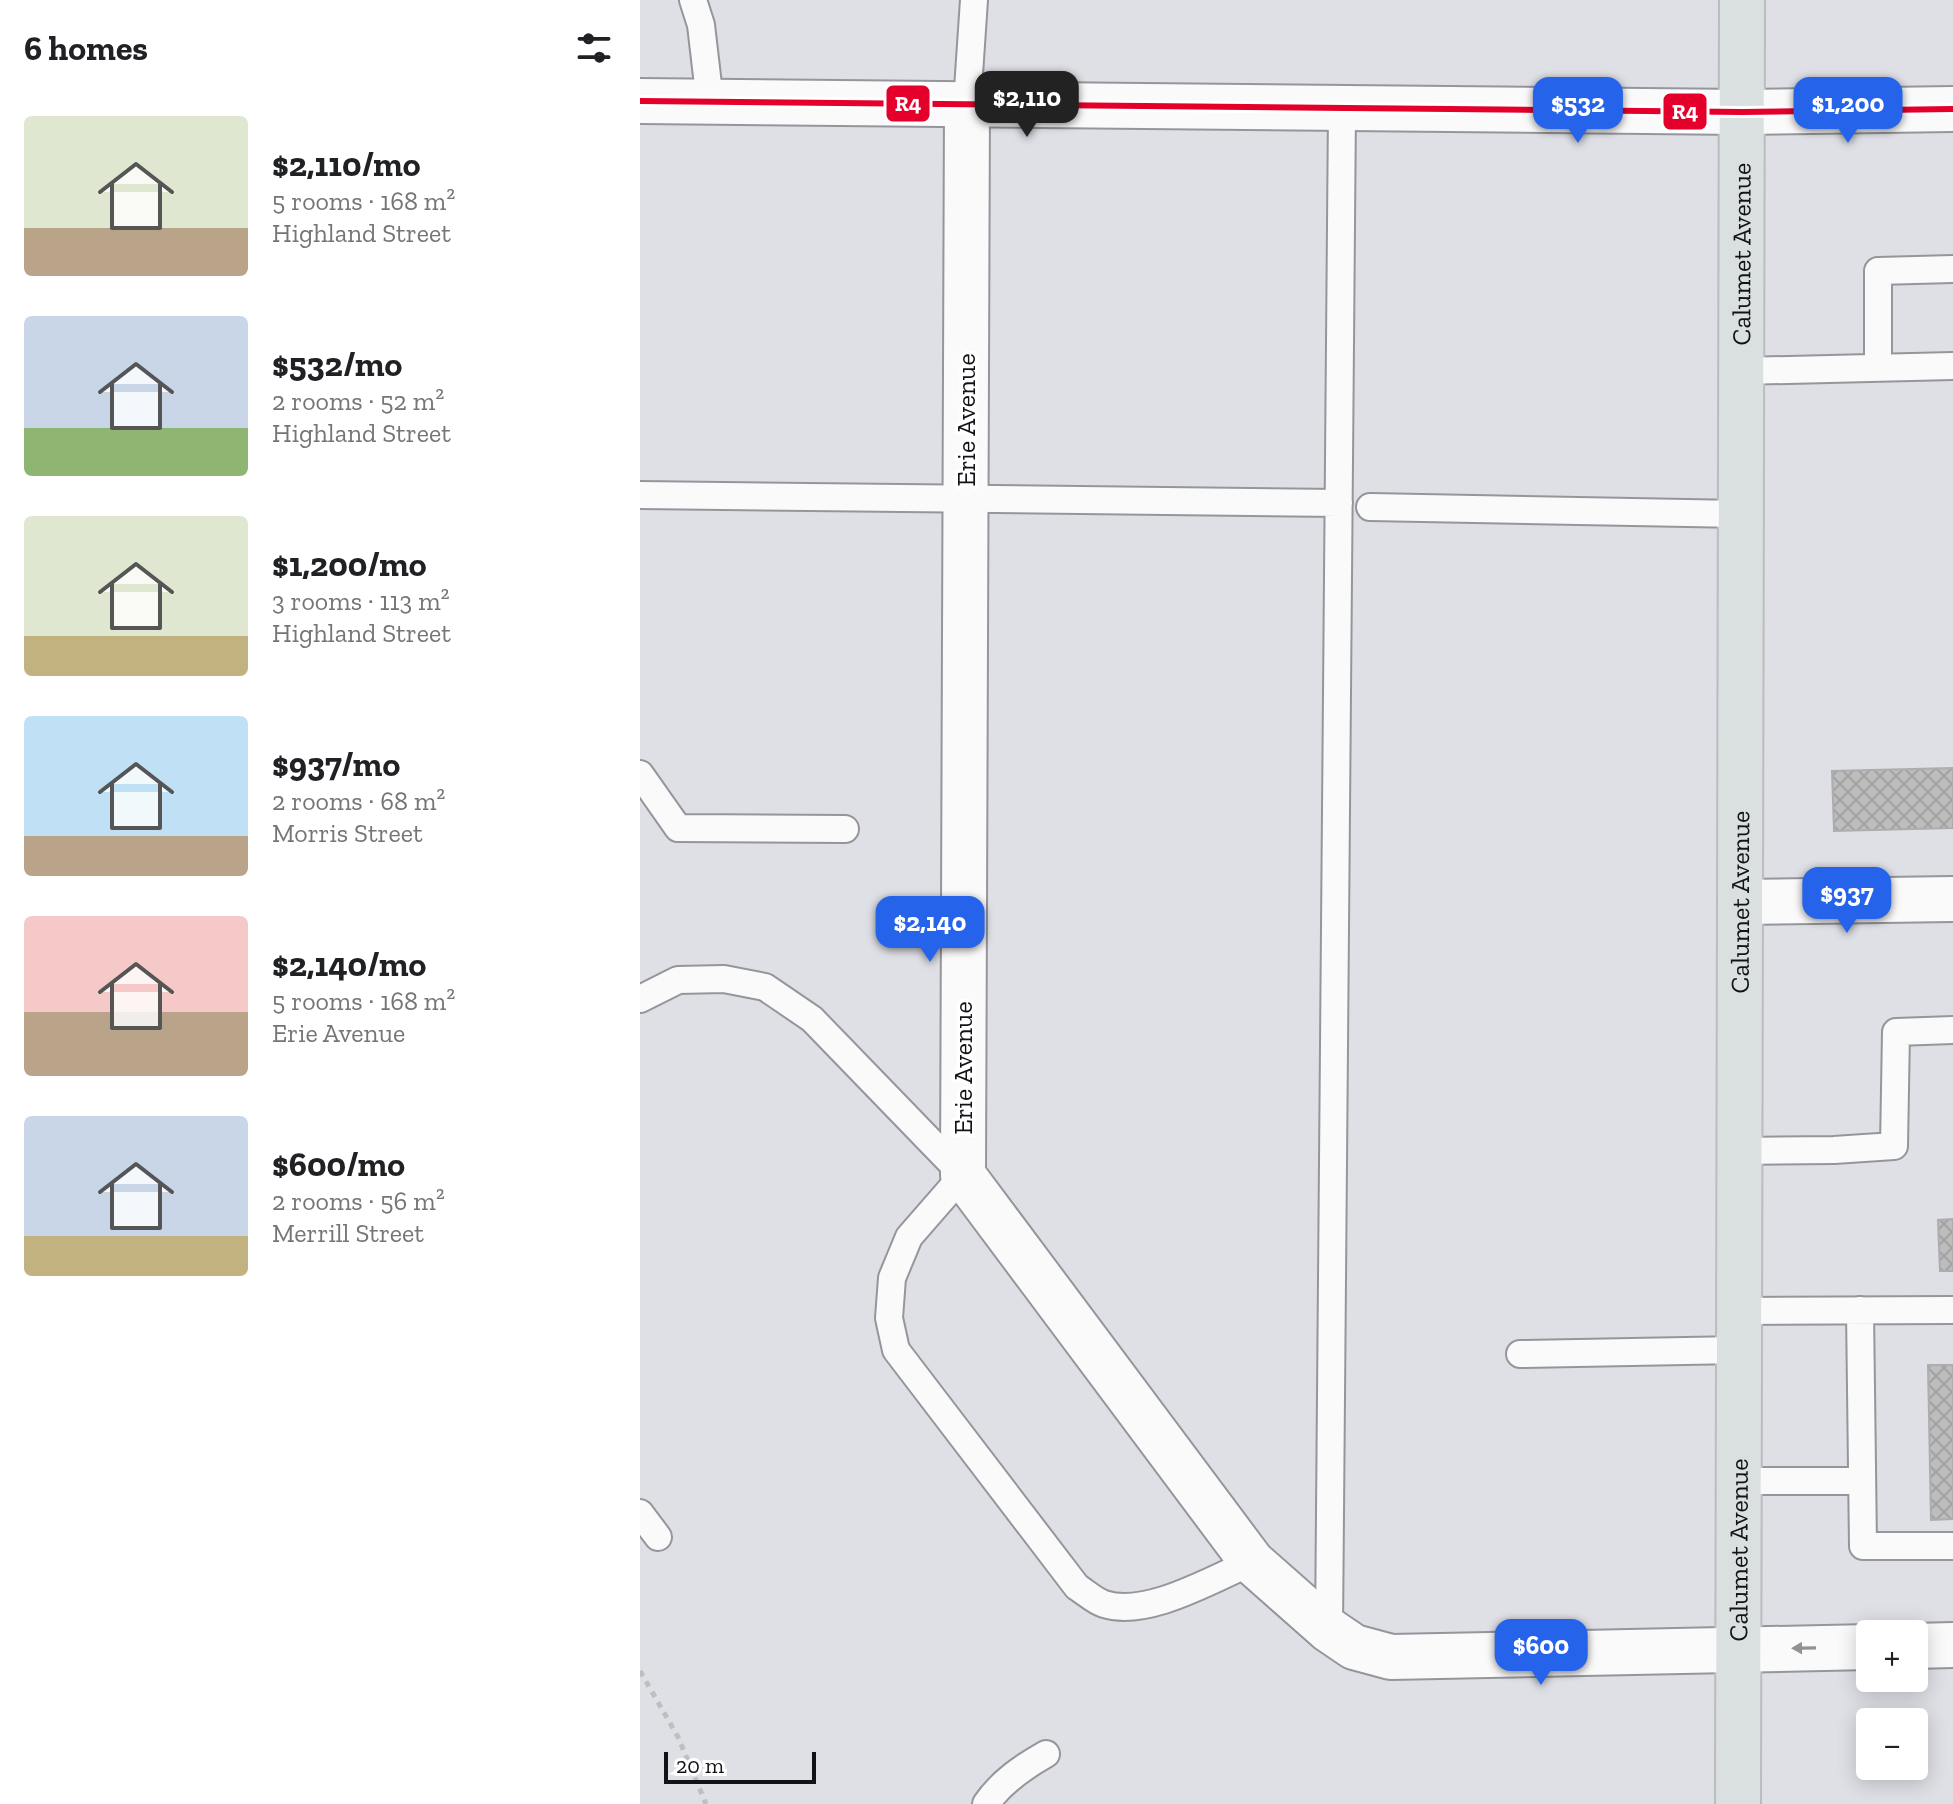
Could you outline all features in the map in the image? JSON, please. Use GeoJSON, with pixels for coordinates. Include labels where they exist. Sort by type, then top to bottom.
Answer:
{"type":"FeatureCollection","features":[{"type":"Feature","properties":{"kind":"main road","name":"Calumet Avenue"},"geometry":{"type":"LineString","coordinates":[[1738,1804],[1742,0]]}},
{"type":"Feature","properties":{"kind":"street"},"geometry":{"type":"LineString","coordinates":[[640,101],[1742,112],[1953,109]]}},
{"type":"Feature","properties":{"kind":"street","name":"Erie Avenue"},"geometry":{"type":"LineString","coordinates":[[963,1175],[967,104]]}},
{"type":"Feature","properties":{"kind":"street"},"geometry":{"type":"LineString","coordinates":[[1740,902],[1953,899]]}},
{"type":"Feature","properties":{"kind":"street"},"geometry":{"type":"LineString","coordinates":[[963,1175],[1252,1562],[1341,1639],[1391,1657],[1856,1647]]}},
{"type":"Feature","properties":{"kind":"street"},"geometry":{"type":"LineString","coordinates":[[1928,1646],[1953,1645]]}},
{"type":"Feature","properties":{"kind":"lane"},"geometry":{"type":"LineString","coordinates":[[693,0],[701,25],[710,102]]}},
{"type":"Feature","properties":{"kind":"lane"},"geometry":{"type":"LineString","coordinates":[[967,104],[977,7]]}},
{"type":"Feature","properties":{"kind":"lane"},"geometry":{"type":"LineString","coordinates":[[1341,1639],[1339,503],[1342,109]]}},
{"type":"Feature","properties":{"kind":"lane"},"geometry":{"type":"LineString","coordinates":[[1878,367],[1878,271],[1953,269]]}},
{"type":"Feature","properties":{"kind":"lane"},"geometry":{"type":"LineString","coordinates":[[1742,371],[1953,366]]}},
{"type":"Feature","properties":{"kind":"lane"},"geometry":{"type":"LineString","coordinates":[[640,495],[1339,503]]}},
{"type":"Feature","properties":{"kind":"lane"},"geometry":{"type":"LineString","coordinates":[[1370,507],[1741,514]]}},
{"type":"Feature","properties":{"kind":"lane"},"geometry":{"type":"LineString","coordinates":[[640,774],[678,828],[845,829]]}},
{"type":"Feature","properties":{"kind":"lane"},"geometry":{"type":"LineString","coordinates":[[640,999],[678,980],[724,979],[765,987],[812,1019],[963,1175],[909,1237],[892,1278],[889,1318],[896,1350],[1077,1587],[1103,1604],[1132,1607],[1160,1602],[1252,1562]]}},
{"type":"Feature","properties":{"kind":"lane"},"geometry":{"type":"LineString","coordinates":[[1740,1151],[1894,1146],[1896,1032],[1953,1030]]}},
{"type":"Feature","properties":{"kind":"lane"},"geometry":{"type":"LineString","coordinates":[[1860,1310],[1863,1546],[1953,1546]]}},
{"type":"Feature","properties":{"kind":"lane"},"geometry":{"type":"LineString","coordinates":[[1520,1354],[1740,1330],[1860,1310],[1953,1310]]}},
{"type":"Feature","properties":{"kind":"lane"},"geometry":{"type":"LineString","coordinates":[[1739,1481],[1862,1481]]}},
{"type":"Feature","properties":{"kind":"lane"},"geometry":{"type":"LineString","coordinates":[[640,1513],[658,1537]]}},
{"type":"Feature","properties":{"kind":"lane"},"geometry":{"type":"LineString","coordinates":[[986,1804],[1025,1766],[1046,1754]]}},
{"type":"Feature","properties":{"kind":"path"},"geometry":{"type":"LineString","coordinates":[[640,1671],[678,1737],[706,1804]]}},
{"type":"Feature","properties":{"kind":"building"},"geometry":{"type":"Polygon","coordinates":[[[1953,768],[1953,828],[1834,831],[1832,771],[1953,768]]]}},
{"type":"Feature","properties":{"kind":"building"},"geometry":{"type":"Polygon","coordinates":[[[1953,1219],[1953,1271],[1940,1271],[1938,1220],[1953,1219]]]}},
{"type":"Feature","properties":{"kind":"building"},"geometry":{"type":"Polygon","coordinates":[[[1928,1365],[1953,1365],[1953,1519],[1931,1520],[1928,1365]]]}},
{"type":"Feature","properties":{"kind":"transit line","name":"R4"},"geometry":{"type":"LineString","coordinates":[[640,101],[1742,112],[1953,109]]}}]}
